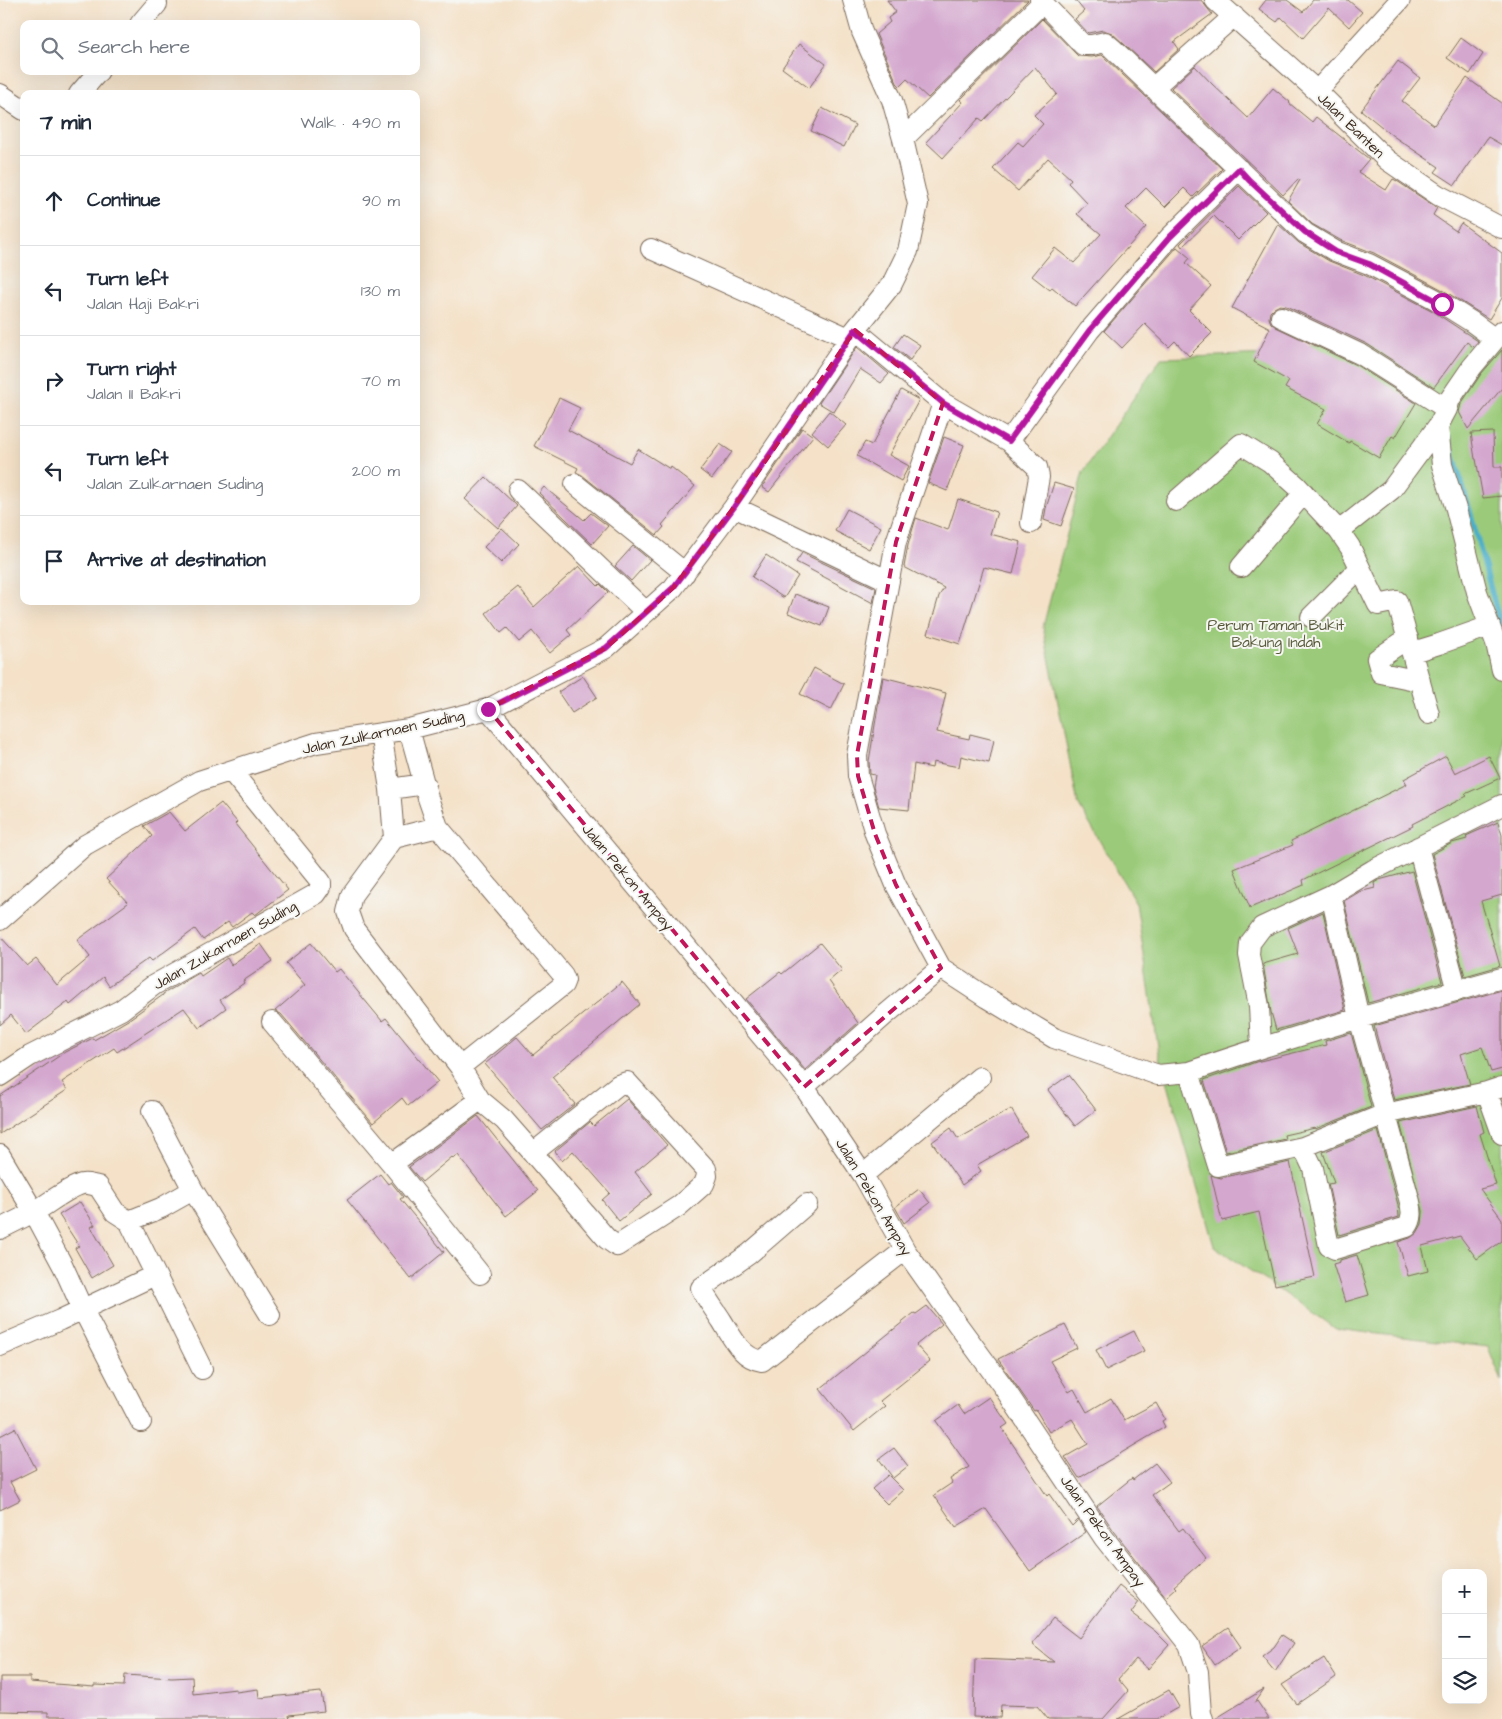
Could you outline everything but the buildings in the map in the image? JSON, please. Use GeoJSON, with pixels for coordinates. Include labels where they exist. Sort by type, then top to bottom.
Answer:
{"type":"FeatureCollection","features":[{"type":"Feature","properties":{"kind":"street","name":"Jalan Zulkarnaen Suding"},"geometry":{"type":"LineString","coordinates":[[0,920],[85,845],[199,781],[316,743],[409,729],[488,709],[606,648],[673,588],[734,507],[852,334],[892,284],[908,251],[918,204],[892,100],[862,32],[853,0]]}},
{"type":"Feature","properties":{"kind":"street","name":"Jalan Banten"},"geometry":{"type":"LineString","coordinates":[[1215,0],[1317,91],[1387,160],[1438,195],[1502,228]]}},
{"type":"Feature","properties":{"kind":"street"},"geometry":{"type":"LineString","coordinates":[[1317,91],[1400,0]]}},
{"type":"Feature","properties":{"kind":"street"},"geometry":{"type":"LineString","coordinates":[[143,20],[157,1]]}},
{"type":"Feature","properties":{"kind":"street"},"geometry":{"type":"LineString","coordinates":[[903,139],[1041,2],[1079,43],[1087,46],[1104,42],[1313,238],[1336,252],[1369,264],[1498,335],[1450,399],[1442,418],[1392,490],[1339,531]]}},
{"type":"Feature","properties":{"kind":"street"},"geometry":{"type":"LineString","coordinates":[[1153,88],[1234,16]]}},
{"type":"Feature","properties":{"kind":"street"},"geometry":{"type":"LineString","coordinates":[[83,90],[96,75]]}},
{"type":"Feature","properties":{"kind":"street"},"geometry":{"type":"LineString","coordinates":[[0,94],[20,107]]}},
{"type":"Feature","properties":{"kind":"street"},"geometry":{"type":"LineString","coordinates":[[1009,441],[1089,331],[1170,237],[1239,169]]}},
{"type":"Feature","properties":{"kind":"street"},"geometry":{"type":"LineString","coordinates":[[651,249],[852,334],[943,403],[1009,441],[1037,467],[1039,477],[1031,523]]}},
{"type":"Feature","properties":{"kind":"street"},"geometry":{"type":"LineString","coordinates":[[1281,317],[1362,355],[1442,418]]}},
{"type":"Feature","properties":{"kind":"street"},"geometry":{"type":"LineString","coordinates":[[943,403],[896,542],[858,747],[858,776],[875,834],[896,885],[941,968],[1054,1038],[1158,1075],[1189,1072],[1261,1047],[1502,978]]}},
{"type":"Feature","properties":{"kind":"street"},"geometry":{"type":"LineString","coordinates":[[1442,418],[1442,465],[1456,509],[1477,592],[1490,626],[1502,670]]}},
{"type":"Feature","properties":{"kind":"street"},"geometry":{"type":"LineString","coordinates":[[1176,501],[1241,444],[1270,462],[1304,493],[1339,531],[1350,547],[1378,605],[1397,601],[1429,714]]}},
{"type":"Feature","properties":{"kind":"street"},"geometry":{"type":"LineString","coordinates":[[575,484],[685,573]]}},
{"type":"Feature","properties":{"kind":"street"},"geometry":{"type":"LineString","coordinates":[[518,490],[646,612]]}},
{"type":"Feature","properties":{"kind":"street"},"geometry":{"type":"LineString","coordinates":[[1241,567],[1304,493]]}},
{"type":"Feature","properties":{"kind":"street"},"geometry":{"type":"LineString","coordinates":[[734,507],[889,581]]}},
{"type":"Feature","properties":{"kind":"street"},"geometry":{"type":"LineString","coordinates":[[1310,617],[1360,568]]}},
{"type":"Feature","properties":{"kind":"street"},"geometry":{"type":"LineString","coordinates":[[1420,681],[1381,673],[1377,659],[1410,645],[1440,644],[1490,626]]}},
{"type":"Feature","properties":{"kind":"street","name":"Jalan Pekon Ampay"},"geometry":{"type":"LineString","coordinates":[[488,709],[804,1087],[863,1175],[905,1250],[1002,1385],[1104,1538],[1189,1645],[1198,1672],[1199,1717]]}},
{"type":"Feature","properties":{"kind":"street"},"geometry":{"type":"LineString","coordinates":[[409,729],[438,827],[563,975],[565,980],[563,985],[460,1067]]}},
{"type":"Feature","properties":{"kind":"street"},"geometry":{"type":"LineString","coordinates":[[381,733],[390,789],[394,838]]}},
{"type":"Feature","properties":{"kind":"street","name":"Jalan Zukarnaen Suding"},"geometry":{"type":"LineString","coordinates":[[0,1076],[30,1056],[121,1010],[154,985],[316,894],[321,887],[321,882],[231,771]]}},
{"type":"Feature","properties":{"kind":"street"},"geometry":{"type":"LineString","coordinates":[[390,789],[425,784]]}},
{"type":"Feature","properties":{"kind":"street"},"geometry":{"type":"LineString","coordinates":[[1261,1047],[1259,1006],[1249,954],[1250,943],[1262,927],[1331,895],[1373,870],[1502,804]]}},
{"type":"Feature","properties":{"kind":"street"},"geometry":{"type":"LineString","coordinates":[[438,827],[394,838],[352,895],[348,912],[354,929],[460,1067],[480,1100],[504,1120],[607,1239],[617,1246],[679,1206],[704,1184],[707,1176],[706,1170],[627,1082],[618,1085],[533,1153]]}},
{"type":"Feature","properties":{"kind":"street"},"geometry":{"type":"LineString","coordinates":[[1418,847],[1457,991]]}},
{"type":"Feature","properties":{"kind":"street"},"geometry":{"type":"LineString","coordinates":[[1303,1147],[1313,1168],[1329,1246],[1335,1249],[1407,1227],[1412,1216],[1412,1210],[1359,1018],[1331,895]]}},
{"type":"Feature","properties":{"kind":"street"},"geometry":{"type":"LineString","coordinates":[[804,1087],[885,1014],[941,968]]}},
{"type":"Feature","properties":{"kind":"street"},"geometry":{"type":"LineString","coordinates":[[272,1022],[392,1164],[480,1274]]}},
{"type":"Feature","properties":{"kind":"street"},"geometry":{"type":"LineString","coordinates":[[1189,1072],[1218,1166],[1303,1147],[1385,1114],[1494,1089],[1502,1134]]}},
{"type":"Feature","properties":{"kind":"street"},"geometry":{"type":"LineString","coordinates":[[863,1175],[980,1077]]}},
{"type":"Feature","properties":{"kind":"street"},"geometry":{"type":"LineString","coordinates":[[392,1164],[480,1100]]}},
{"type":"Feature","properties":{"kind":"street"},"geometry":{"type":"LineString","coordinates":[[152,1111],[193,1190],[270,1315]]}},
{"type":"Feature","properties":{"kind":"street"},"geometry":{"type":"LineString","coordinates":[[0,1155],[63,1266],[82,1308],[141,1422]]}},
{"type":"Feature","properties":{"kind":"street"},"geometry":{"type":"LineString","coordinates":[[0,1230],[34,1212],[72,1188],[88,1183],[98,1186],[115,1212],[128,1221],[202,1369]]}},
{"type":"Feature","properties":{"kind":"street"},"geometry":{"type":"LineString","coordinates":[[128,1221],[161,1208],[193,1190]]}},
{"type":"Feature","properties":{"kind":"street"},"geometry":{"type":"LineString","coordinates":[[808,1204],[749,1254],[701,1288],[734,1342],[757,1360],[762,1361],[905,1250]]}},
{"type":"Feature","properties":{"kind":"street"},"geometry":{"type":"LineString","coordinates":[[0,1346],[155,1275]]}},
{"type":"Feature","properties":{"kind":"highlighted area"},"geometry":{"type":"Polygon","coordinates":[[[855,330],[943,403],[896,542],[857,755],[858,776],[875,834],[896,885],[941,968],[804,1087],[488,709],[606,648],[673,588],[734,507],[855,330]]]}},
{"type":"Feature","properties":{"kind":"green space","name":"Perum Taman Bukit Bakung Indah"},"geometry":{"type":"Polygon","coordinates":[[[1399,317],[1502,339],[1502,1381],[1488,1347],[1336,1329],[1214,1246],[1159,1053],[1136,903],[1078,804],[1043,627],[1083,472],[1161,358],[1273,354],[1399,317]]]}},
{"type":"Feature","properties":{"kind":"waterway"},"geometry":{"type":"LineString","coordinates":[[1448,437],[1502,631]]}},
{"type":"Feature","properties":{"kind":"route"},"geometry":{"type":"LineString","coordinates":[[488,709],[606,648],[673,588],[734,507],[855,330],[943,403],[1009,441],[1089,331],[1170,237],[1239,169],[1305,232],[1320,243],[1336,252],[1369,264],[1442,304]]}}]}
